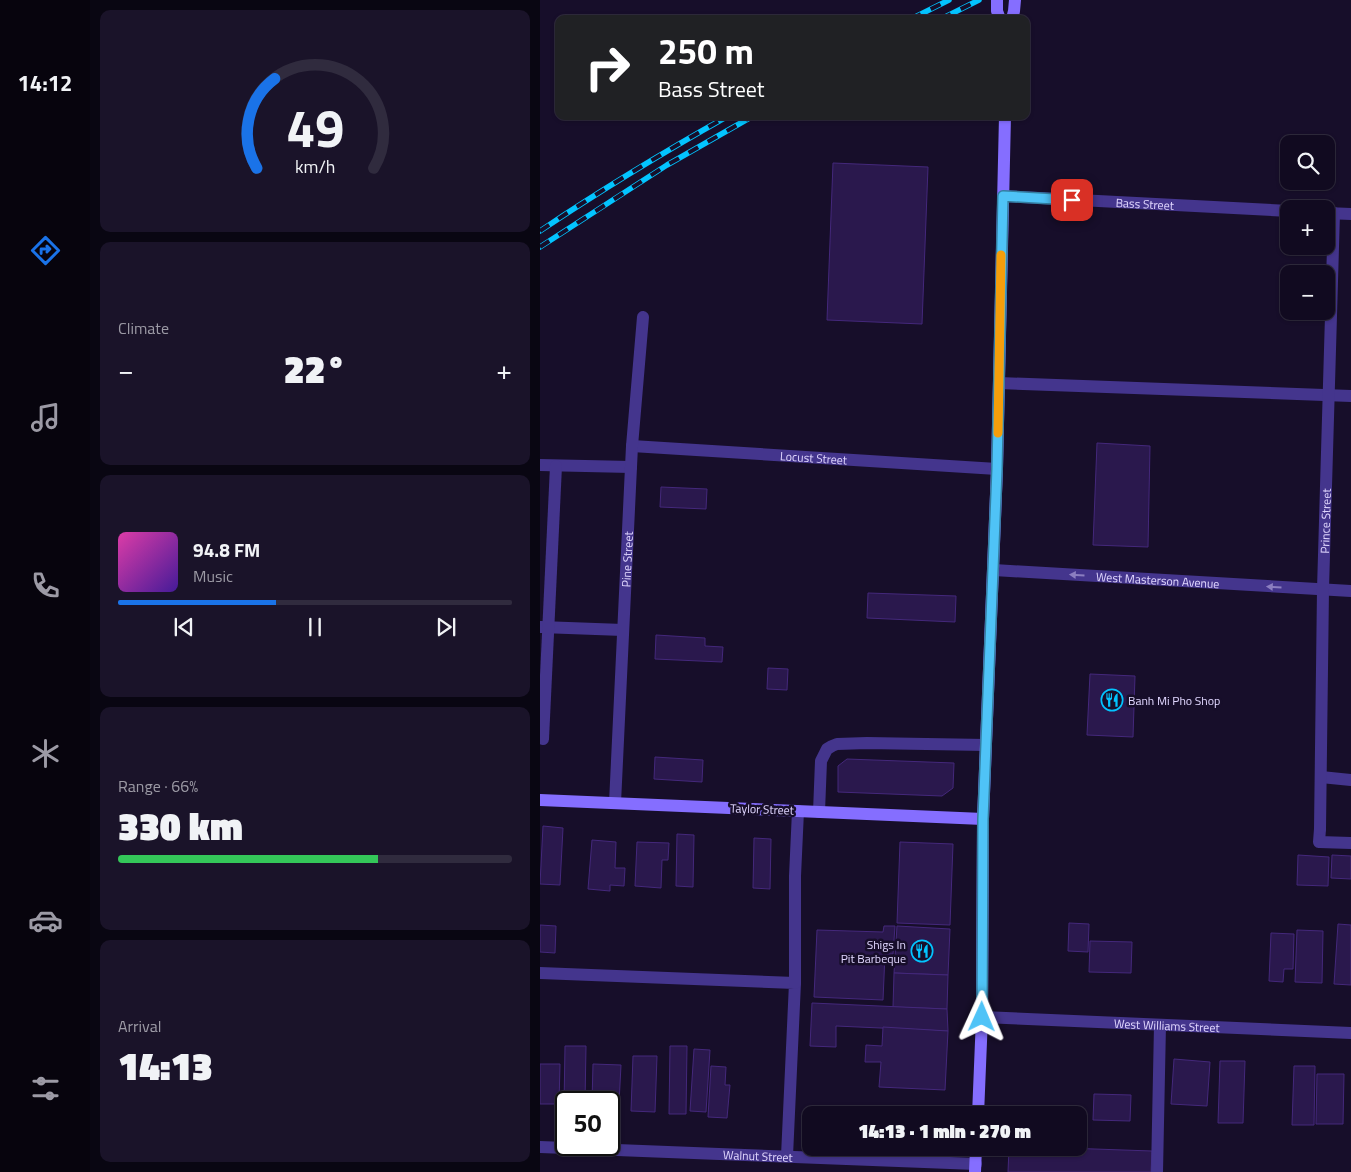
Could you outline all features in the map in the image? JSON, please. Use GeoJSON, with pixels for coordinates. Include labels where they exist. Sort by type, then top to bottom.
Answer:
{"type":"FeatureCollection","features":[{"type":"Feature","properties":{"kind":"main road"},"geometry":{"type":"LineString","coordinates":[[997,0],[998,15]]}},
{"type":"Feature","properties":{"kind":"main road"},"geometry":{"type":"LineString","coordinates":[[1013,15],[1015,0]]}},
{"type":"Feature","properties":{"kind":"main road"},"geometry":{"type":"LineString","coordinates":[[978,1106],[982,1017],[983,819],[994,570],[1005,120]]}},
{"type":"Feature","properties":{"kind":"main road","name":"Taylor Street"},"geometry":{"type":"LineString","coordinates":[[540,800],[983,819]]}},
{"type":"Feature","properties":{"kind":"street","name":"Bass Street"},"geometry":{"type":"LineString","coordinates":[[1003,196],[1280,211]]}},
{"type":"Feature","properties":{"kind":"street"},"geometry":{"type":"LineString","coordinates":[[1335,213],[1351,214]]}},
{"type":"Feature","properties":{"kind":"street","name":"Prince Street"},"geometry":{"type":"LineString","coordinates":[[1330,255],[1328,394],[1322,589],[1320,842],[1351,843]]}},
{"type":"Feature","properties":{"kind":"street","name":"Pine Street"},"geometry":{"type":"LineString","coordinates":[[615,803],[632,446],[643,317]]}},
{"type":"Feature","properties":{"kind":"street"},"geometry":{"type":"LineString","coordinates":[[999,383],[1351,396]]}},
{"type":"Feature","properties":{"kind":"street","name":"Locust Street"},"geometry":{"type":"LineString","coordinates":[[632,446],[997,469]]}},
{"type":"Feature","properties":{"kind":"street"},"geometry":{"type":"LineString","coordinates":[[540,465],[631,467]]}},
{"type":"Feature","properties":{"kind":"street"},"geometry":{"type":"LineString","coordinates":[[542,739],[544,627],[556,466]]}},
{"type":"Feature","properties":{"kind":"street","name":"West Masterson Avenue"},"geometry":{"type":"LineString","coordinates":[[994,570],[1351,591]]}},
{"type":"Feature","properties":{"kind":"street"},"geometry":{"type":"LineString","coordinates":[[544,627],[623,630]]}},
{"type":"Feature","properties":{"kind":"street"},"geometry":{"type":"LineString","coordinates":[[819,812],[821,761],[827,749],[832,746],[837,744],[867,743],[986,745]]}},
{"type":"Feature","properties":{"kind":"street"},"geometry":{"type":"LineString","coordinates":[[1321,777],[1351,780]]}},
{"type":"Feature","properties":{"kind":"street"},"geometry":{"type":"LineString","coordinates":[[787,1156],[795,983],[795,876],[798,811]]}},
{"type":"Feature","properties":{"kind":"street"},"geometry":{"type":"LineString","coordinates":[[540,973],[795,983]]}},
{"type":"Feature","properties":{"kind":"street","name":"West Williams Street"},"geometry":{"type":"LineString","coordinates":[[982,1017],[1351,1033]]}},
{"type":"Feature","properties":{"kind":"street"},"geometry":{"type":"LineString","coordinates":[[1157,1172],[1160,1025]]}},
{"type":"Feature","properties":{"kind":"street","name":"Walnut Street"},"geometry":{"type":"LineString","coordinates":[[540,1147],[787,1156],[976,1168]]}},
{"type":"Feature","properties":{"kind":"building"},"geometry":{"type":"Polygon","coordinates":[[[833,163],[928,167],[922,324],[827,320],[833,163]]]}},
{"type":"Feature","properties":{"kind":"building"},"geometry":{"type":"Polygon","coordinates":[[[1097,443],[1150,446],[1148,547],[1093,545],[1097,443]]]}},
{"type":"Feature","properties":{"kind":"building"},"geometry":{"type":"Polygon","coordinates":[[[661,487],[707,489],[706,509],[660,507],[661,487]]]}},
{"type":"Feature","properties":{"kind":"building"},"geometry":{"type":"Polygon","coordinates":[[[868,593],[956,596],[955,622],[867,618],[868,593]]]}},
{"type":"Feature","properties":{"kind":"building"},"geometry":{"type":"Polygon","coordinates":[[[656,635],[705,638],[705,646],[723,647],[722,662],[655,659],[656,635]]]}},
{"type":"Feature","properties":{"kind":"building"},"geometry":{"type":"Polygon","coordinates":[[[768,668],[788,669],[787,690],[767,689],[768,668]]]}},
{"type":"Feature","properties":{"kind":"building","name":"Banh Mi Pho Shop"},"geometry":{"type":"Polygon","coordinates":[[[1090,674],[1135,676],[1133,737],[1087,735],[1090,674]]]}},
{"type":"Feature","properties":{"kind":"building"},"geometry":{"type":"Polygon","coordinates":[[[655,757],[703,760],[702,782],[654,779],[655,757]]]}},
{"type":"Feature","properties":{"kind":"building"},"geometry":{"type":"Polygon","coordinates":[[[847,759],[954,763],[953,788],[942,796],[838,792],[838,766],[847,759]]]}},
{"type":"Feature","properties":{"kind":"building"},"geometry":{"type":"Polygon","coordinates":[[[543,826],[563,828],[560,885],[540,884],[543,826]]]}},
{"type":"Feature","properties":{"kind":"building"},"geometry":{"type":"Polygon","coordinates":[[[677,834],[694,835],[693,887],[676,886],[677,834]]]}},
{"type":"Feature","properties":{"kind":"building"},"geometry":{"type":"Polygon","coordinates":[[[754,838],[771,839],[770,889],[753,888],[754,838]]]}},
{"type":"Feature","properties":{"kind":"building"},"geometry":{"type":"Polygon","coordinates":[[[592,840],[616,842],[615,868],[625,868],[624,886],[610,885],[610,891],[588,889],[592,840]]]}},
{"type":"Feature","properties":{"kind":"building"},"geometry":{"type":"Polygon","coordinates":[[[637,842],[669,843],[668,860],[662,860],[661,888],[635,886],[637,842]]]}},
{"type":"Feature","properties":{"kind":"building"},"geometry":{"type":"Polygon","coordinates":[[[900,842],[953,844],[950,925],[897,923],[900,842]]]}},
{"type":"Feature","properties":{"kind":"building"},"geometry":{"type":"Polygon","coordinates":[[[1298,855],[1329,857],[1328,886],[1297,885],[1298,855]]]}},
{"type":"Feature","properties":{"kind":"building"},"geometry":{"type":"Polygon","coordinates":[[[1332,855],[1351,856],[1351,879],[1331,878],[1332,855]]]}},
{"type":"Feature","properties":{"kind":"building"},"geometry":{"type":"Polygon","coordinates":[[[1069,923],[1089,924],[1088,952],[1068,951],[1069,923]]]}},
{"type":"Feature","properties":{"kind":"building"},"geometry":{"type":"Polygon","coordinates":[[[1338,924],[1351,925],[1351,985],[1334,984],[1338,924]]]}},
{"type":"Feature","properties":{"kind":"building"},"geometry":{"type":"Polygon","coordinates":[[[540,925],[556,926],[555,953],[540,952],[540,925]]]}},
{"type":"Feature","properties":{"kind":"building"},"geometry":{"type":"Polygon","coordinates":[[[884,926],[895,926],[893,954],[885,954],[883,1000],[814,997],[817,930],[883,932],[884,926]]]}},
{"type":"Feature","properties":{"kind":"building","name":"Shigs In Pit Barbeque"},"geometry":{"type":"Polygon","coordinates":[[[897,926],[950,929],[948,975],[894,973],[897,926]]]}},
{"type":"Feature","properties":{"kind":"building"},"geometry":{"type":"Polygon","coordinates":[[[1297,930],[1323,931],[1322,983],[1295,982],[1297,930]]]}},
{"type":"Feature","properties":{"kind":"building"},"geometry":{"type":"Polygon","coordinates":[[[1271,933],[1294,934],[1293,969],[1284,969],[1283,982],[1269,981],[1271,933]]]}},
{"type":"Feature","properties":{"kind":"building"},"geometry":{"type":"Polygon","coordinates":[[[1090,941],[1132,942],[1131,973],[1089,972],[1090,941]]]}},
{"type":"Feature","properties":{"kind":"building"},"geometry":{"type":"Polygon","coordinates":[[[894,973],[948,975],[947,1009],[893,1007],[894,973]]]}},
{"type":"Feature","properties":{"kind":"building"},"geometry":{"type":"Polygon","coordinates":[[[812,1003],[947,1009],[948,1031],[836,1026],[836,1047],[810,1046],[812,1003]]]}},
{"type":"Feature","properties":{"kind":"building"},"geometry":{"type":"Polygon","coordinates":[[[883,1027],[948,1031],[945,1090],[879,1087],[881,1062],[865,1062],[866,1045],[882,1046],[883,1027]]]}},
{"type":"Feature","properties":{"kind":"building"},"geometry":{"type":"Polygon","coordinates":[[[565,1046],[586,1046],[585,1091],[564,1091],[565,1046]]]}},
{"type":"Feature","properties":{"kind":"building"},"geometry":{"type":"Polygon","coordinates":[[[670,1046],[687,1046],[686,1114],[669,1114],[670,1046]]]}},
{"type":"Feature","properties":{"kind":"building"},"geometry":{"type":"Polygon","coordinates":[[[694,1049],[710,1050],[706,1112],[690,1111],[694,1049]]]}},
{"type":"Feature","properties":{"kind":"building"},"geometry":{"type":"Polygon","coordinates":[[[633,1056],[657,1056],[655,1112],[631,1111],[633,1056]]]}},
{"type":"Feature","properties":{"kind":"building"},"geometry":{"type":"Polygon","coordinates":[[[1174,1059],[1210,1062],[1207,1106],[1171,1104],[1174,1059]]]}},
{"type":"Feature","properties":{"kind":"building"},"geometry":{"type":"Polygon","coordinates":[[[1220,1061],[1245,1061],[1243,1123],[1218,1123],[1220,1061]]]}},
{"type":"Feature","properties":{"kind":"building"},"geometry":{"type":"Polygon","coordinates":[[[540,1064],[560,1064],[559,1091],[555,1091],[555,1104],[540,1104],[540,1064]]]}},
{"type":"Feature","properties":{"kind":"building"},"geometry":{"type":"Polygon","coordinates":[[[593,1064],[621,1065],[620,1091],[592,1091],[593,1064]]]}},
{"type":"Feature","properties":{"kind":"building"},"geometry":{"type":"Polygon","coordinates":[[[711,1066],[726,1067],[725,1085],[730,1085],[727,1118],[708,1117],[711,1066]]]}},
{"type":"Feature","properties":{"kind":"building"},"geometry":{"type":"Polygon","coordinates":[[[1294,1066],[1315,1066],[1314,1125],[1292,1125],[1294,1066]]]}},
{"type":"Feature","properties":{"kind":"building"},"geometry":{"type":"Polygon","coordinates":[[[1317,1074],[1344,1074],[1343,1124],[1316,1124],[1317,1074]]]}},
{"type":"Feature","properties":{"kind":"building"},"geometry":{"type":"Polygon","coordinates":[[[1094,1094],[1131,1095],[1130,1121],[1093,1120],[1094,1094]]]}},
{"type":"Feature","properties":{"kind":"building"},"geometry":{"type":"Polygon","coordinates":[[[1087,1149],[1152,1151],[1151,1172],[1008,1172],[1009,1156],[1087,1156],[1087,1149]]]}},
{"type":"Feature","properties":{"kind":"railway"},"geometry":{"type":"LineString","coordinates":[[919,15],[949,0]]}},
{"type":"Feature","properties":{"kind":"railway"},"geometry":{"type":"LineString","coordinates":[[949,15],[979,0]]}},
{"type":"Feature","properties":{"kind":"railway"},"geometry":{"type":"LineString","coordinates":[[540,231],[680,143],[721,120]]}},
{"type":"Feature","properties":{"kind":"railway"},"geometry":{"type":"LineString","coordinates":[[540,247],[667,165],[746,120]]}},
{"type":"Feature","properties":{"kind":"slow traffic"},"geometry":{"type":"LineString","coordinates":[[998,433],[1001,255]]}},
{"type":"Feature","properties":{"kind":"place","name":"Banh Mi Pho Shop"},"geometry":{"type":"Point","coordinates":[1112,700]}},
{"type":"Feature","properties":{"kind":"place","name":"Shigs In Pit Barbeque"},"geometry":{"type":"Point","coordinates":[922,951]}},
{"type":"Feature","properties":{"kind":"route"},"geometry":{"type":"LineString","coordinates":[[982,1017],[983,819],[997,469],[1003,196],[1072,200]]}}]}
